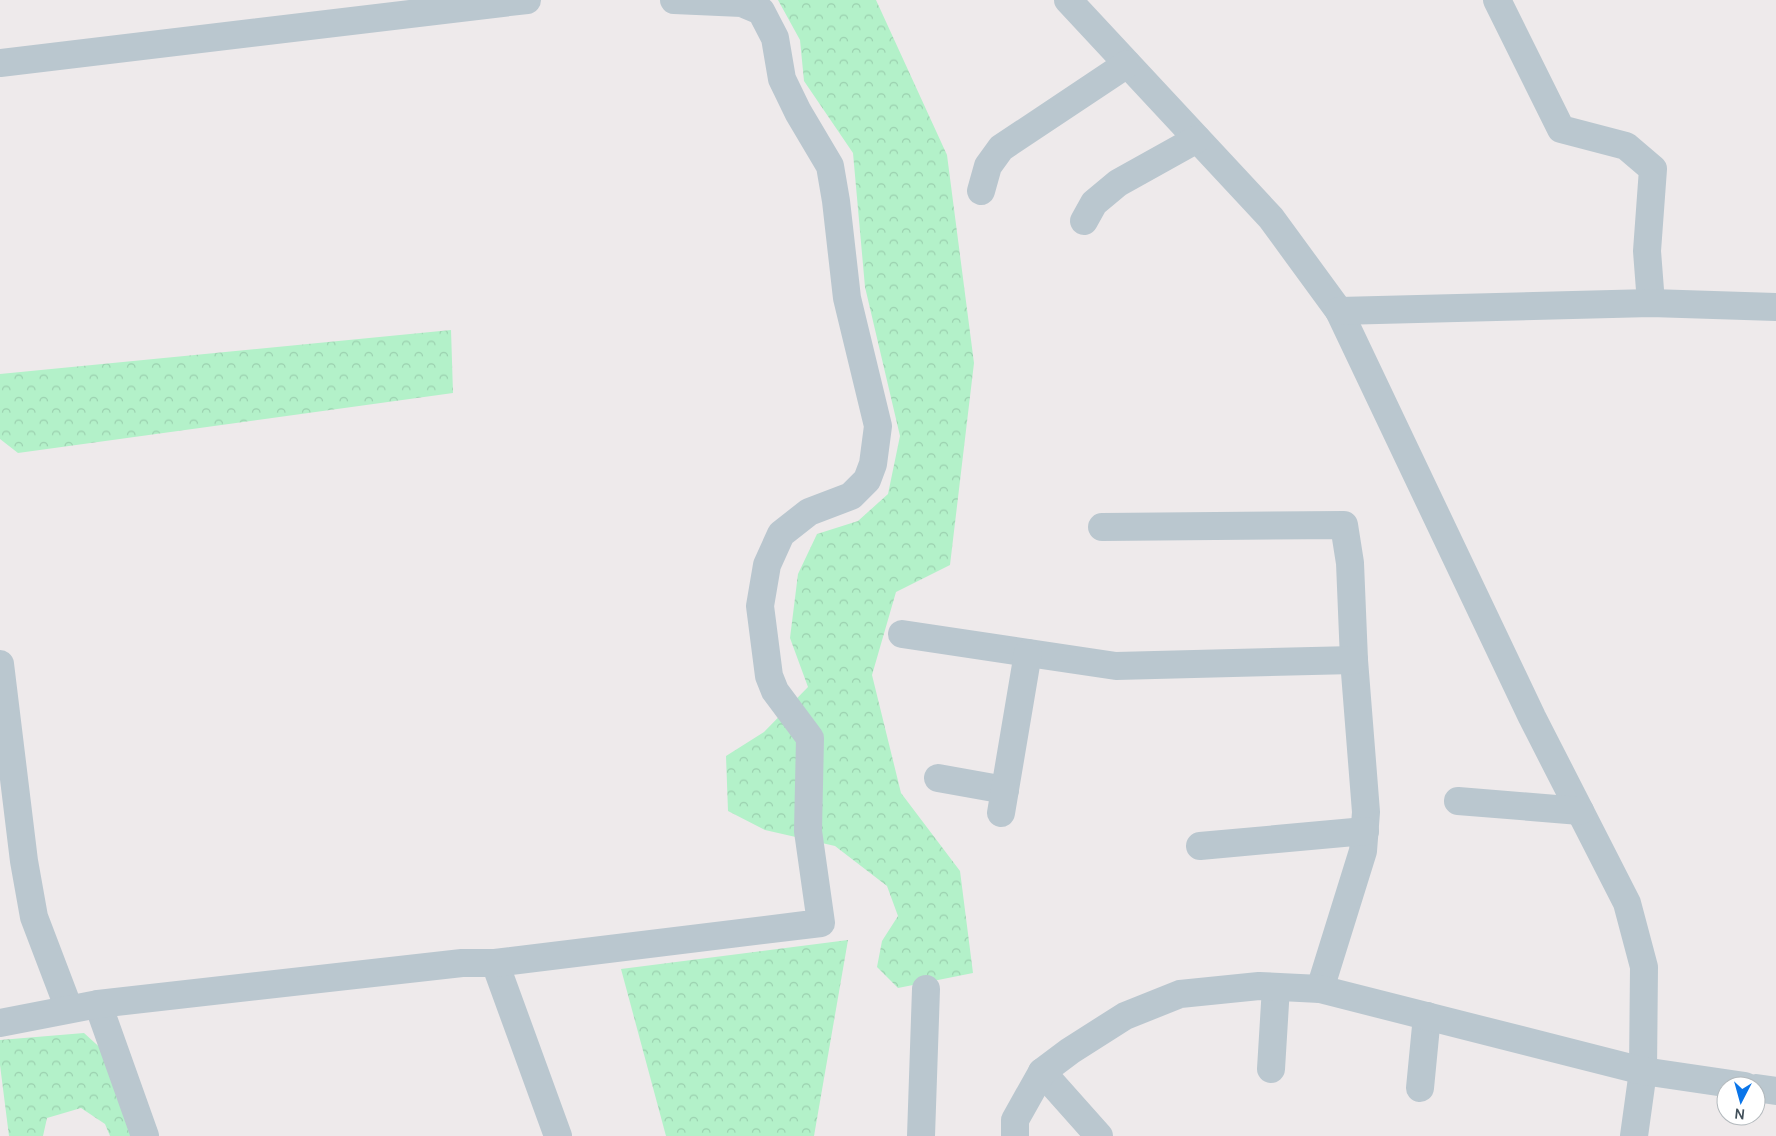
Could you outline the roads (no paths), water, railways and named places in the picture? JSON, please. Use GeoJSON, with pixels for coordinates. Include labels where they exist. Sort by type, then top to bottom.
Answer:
{"type":"FeatureCollection","features":[{"type":"Feature","properties":{"kind":"street"},"geometry":{"type":"LineString","coordinates":[[0,63],[527,0]]}},
{"type":"Feature","properties":{"kind":"street"},"geometry":{"type":"LineString","coordinates":[[0,1023],[98,1004],[462,962],[495,963],[820,923],[808,831],[810,738],[775,691],[769,676],[760,606],[768,564],[781,534],[809,512],[851,496],[867,480],[873,464],[878,426],[847,298],[830,166],[798,112],[782,79],[775,38],[761,11],[742,3],[674,0]]}},
{"type":"Feature","properties":{"kind":"street"},"geometry":{"type":"LineString","coordinates":[[1068,0],[1271,218],[1339,311],[1532,717],[1627,903],[1644,966],[1643,1071],[1634,1136]]}},
{"type":"Feature","properties":{"kind":"street"},"geometry":{"type":"LineString","coordinates":[[1498,0],[1561,129],[1626,146],[1652,168],[1648,252],[1651,303]]}},
{"type":"Feature","properties":{"kind":"street"},"geometry":{"type":"LineString","coordinates":[[980,192],[988,166],[1001,148],[1127,64]]}},
{"type":"Feature","properties":{"kind":"street"},"geometry":{"type":"LineString","coordinates":[[1084,221],[1094,203],[1118,183],[1197,139]]}},
{"type":"Feature","properties":{"kind":"street"},"geometry":{"type":"LineString","coordinates":[[1339,311],[1651,303],[1776,307]]}},
{"type":"Feature","properties":{"kind":"street"},"geometry":{"type":"LineString","coordinates":[[1102,527],[1344,525],[1350,563],[1354,660],[1366,812],[1365,832],[1363,852],[1320,989]]}},
{"type":"Feature","properties":{"kind":"street"},"geometry":{"type":"LineString","coordinates":[[902,634],[1116,666],[1354,660]]}},
{"type":"Feature","properties":{"kind":"street"},"geometry":{"type":"LineString","coordinates":[[938,778],[1003,801],[1028,653]]}},
{"type":"Feature","properties":{"kind":"street"},"geometry":{"type":"LineString","coordinates":[[0,664],[24,861],[34,917],[69,1009]]}},
{"type":"Feature","properties":{"kind":"street"},"geometry":{"type":"LineString","coordinates":[[1458,801],[1580,811]]}},
{"type":"Feature","properties":{"kind":"street"},"geometry":{"type":"LineString","coordinates":[[1200,846],[1365,832]]}},
{"type":"Feature","properties":{"kind":"street"},"geometry":{"type":"LineString","coordinates":[[495,963],[558,1136]]}},
{"type":"Feature","properties":{"kind":"street"},"geometry":{"type":"LineString","coordinates":[[1015,1136],[1014,1120],[1042,1072],[1070,1051],[1125,1016],[1180,994],[1259,986],[1320,989],[1643,1071],[1716,1082]]}},
{"type":"Feature","properties":{"kind":"street"},"geometry":{"type":"LineString","coordinates":[[1271,1069],[1276,987]]}},
{"type":"Feature","properties":{"kind":"street"},"geometry":{"type":"LineString","coordinates":[[921,1136],[926,990]]}},
{"type":"Feature","properties":{"kind":"street"},"geometry":{"type":"LineString","coordinates":[[98,1004],[146,1136]]}},
{"type":"Feature","properties":{"kind":"street"},"geometry":{"type":"LineString","coordinates":[[1420,1088],[1427,1016]]}},
{"type":"Feature","properties":{"kind":"street"},"geometry":{"type":"LineString","coordinates":[[1042,1072],[1099,1136]]}}]}
